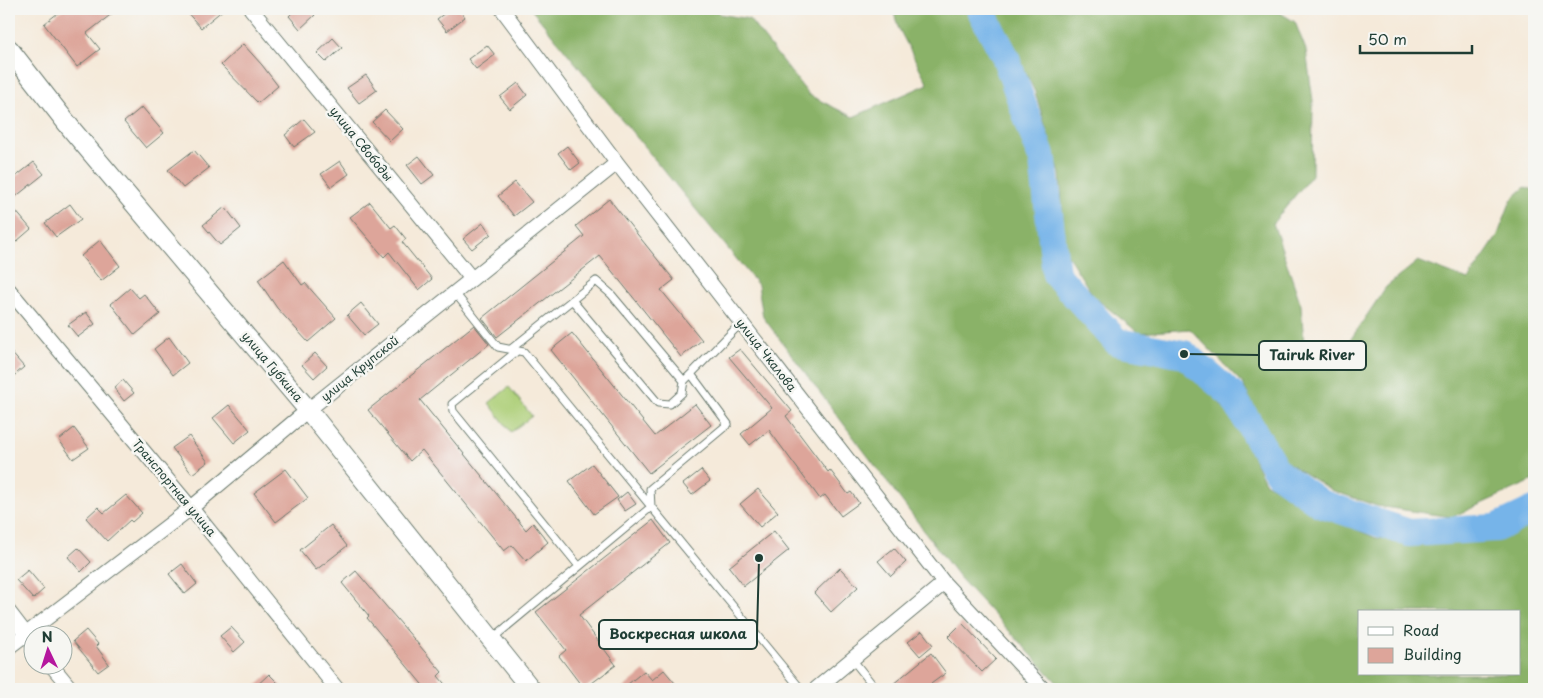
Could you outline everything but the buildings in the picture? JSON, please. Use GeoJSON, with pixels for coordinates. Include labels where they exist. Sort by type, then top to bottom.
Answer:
{"type":"FeatureCollection","features":[{"type":"Feature","properties":{"kind":"main road","name":"улица Губкина"},"geometry":{"type":"LineString","coordinates":[[9,50],[73,131],[308,410],[531,689]]}},
{"type":"Feature","properties":{"kind":"street","name":"улица Свободы"},"geometry":{"type":"LineString","coordinates":[[251,9],[472,279]]}},
{"type":"Feature","properties":{"kind":"street","name":"улица Чкалова"},"geometry":{"type":"LineString","coordinates":[[502,9],[617,163],[944,583],[1043,689]]}},
{"type":"Feature","properties":{"kind":"street","name":"улица Крупской"},"geometry":{"type":"LineString","coordinates":[[44,626],[191,508],[308,410],[617,163]]}},
{"type":"Feature","properties":{"kind":"street","name":"Транспортная улица"},"geometry":{"type":"LineString","coordinates":[[9,290],[191,508],[337,689]]}},
{"type":"Feature","properties":{"kind":"street"},"geometry":{"type":"LineString","coordinates":[[816,689],[944,583]]}},
{"type":"Feature","properties":{"kind":"street"},"geometry":{"type":"LineString","coordinates":[[9,612],[22,629]]}},
{"type":"Feature","properties":{"kind":"street","name":"улица Крупской"},"geometry":{"type":"LineString","coordinates":[[9,647],[22,641]]}},
{"type":"Feature","properties":{"kind":"street"},"geometry":{"type":"LineString","coordinates":[[60,676],[71,689]]}},
{"type":"Feature","properties":{"kind":"lane"},"geometry":{"type":"LineString","coordinates":[[578,565],[453,411],[452,404],[596,281],[611,294],[684,381]]}},
{"type":"Feature","properties":{"kind":"lane"},"geometry":{"type":"LineString","coordinates":[[455,293],[498,347],[524,352],[801,689]]}},
{"type":"Feature","properties":{"kind":"lane"},"geometry":{"type":"LineString","coordinates":[[572,300],[658,402],[670,404],[682,393],[684,381],[741,323]]}},
{"type":"Feature","properties":{"kind":"lane"},"geometry":{"type":"LineString","coordinates":[[651,507],[650,489],[728,424],[692,374]]}},
{"type":"Feature","properties":{"kind":"lane"},"geometry":{"type":"LineString","coordinates":[[490,639],[651,507]]}},
{"type":"Feature","properties":{"kind":"lane"},"geometry":{"type":"LineString","coordinates":[[852,659],[876,689]]}},
{"type":"Feature","properties":{"kind":"green space"},"geometry":{"type":"Polygon","coordinates":[[[531,9],[717,9],[720,14],[749,19],[809,95],[853,117],[928,84],[898,27],[893,9],[969,9],[978,22],[1009,90],[1033,163],[1038,236],[1048,275],[1097,332],[1131,356],[1170,357],[1211,392],[1236,423],[1265,482],[1319,513],[1376,538],[1444,540],[1508,529],[1534,520],[1534,689],[1063,689],[959,577],[763,317],[758,285],[531,9]]]}},
{"type":"Feature","properties":{"kind":"green space"},"geometry":{"type":"Polygon","coordinates":[[[995,9],[1274,9],[1295,22],[1306,50],[1313,101],[1312,175],[1273,223],[1301,305],[1306,369],[1332,367],[1386,287],[1418,261],[1468,280],[1497,237],[1511,200],[1525,187],[1534,190],[1534,480],[1452,517],[1377,506],[1331,490],[1280,458],[1242,383],[1190,329],[1139,333],[1094,297],[1065,251],[1060,174],[1035,92],[995,9]]]}},
{"type":"Feature","properties":{"kind":"green space"},"geometry":{"type":"Polygon","coordinates":[[[509,387],[532,416],[511,432],[489,403],[509,387]]]}},
{"type":"Feature","properties":{"kind":"waterway"},"geometry":{"type":"LineString","coordinates":[[980,9],[1005,56],[1043,161],[1056,274],[1117,342],[1184,354],[1232,395],[1278,473],[1320,503],[1409,533],[1496,528],[1534,510]]}},
{"type":"Feature","properties":{"kind":"place","name":"Tairuk River"},"geometry":{"type":"Point","coordinates":[1184,354]}},
{"type":"Feature","properties":{"kind":"place","name":"Воскресная школа"},"geometry":{"type":"Point","coordinates":[759,558]}}]}
